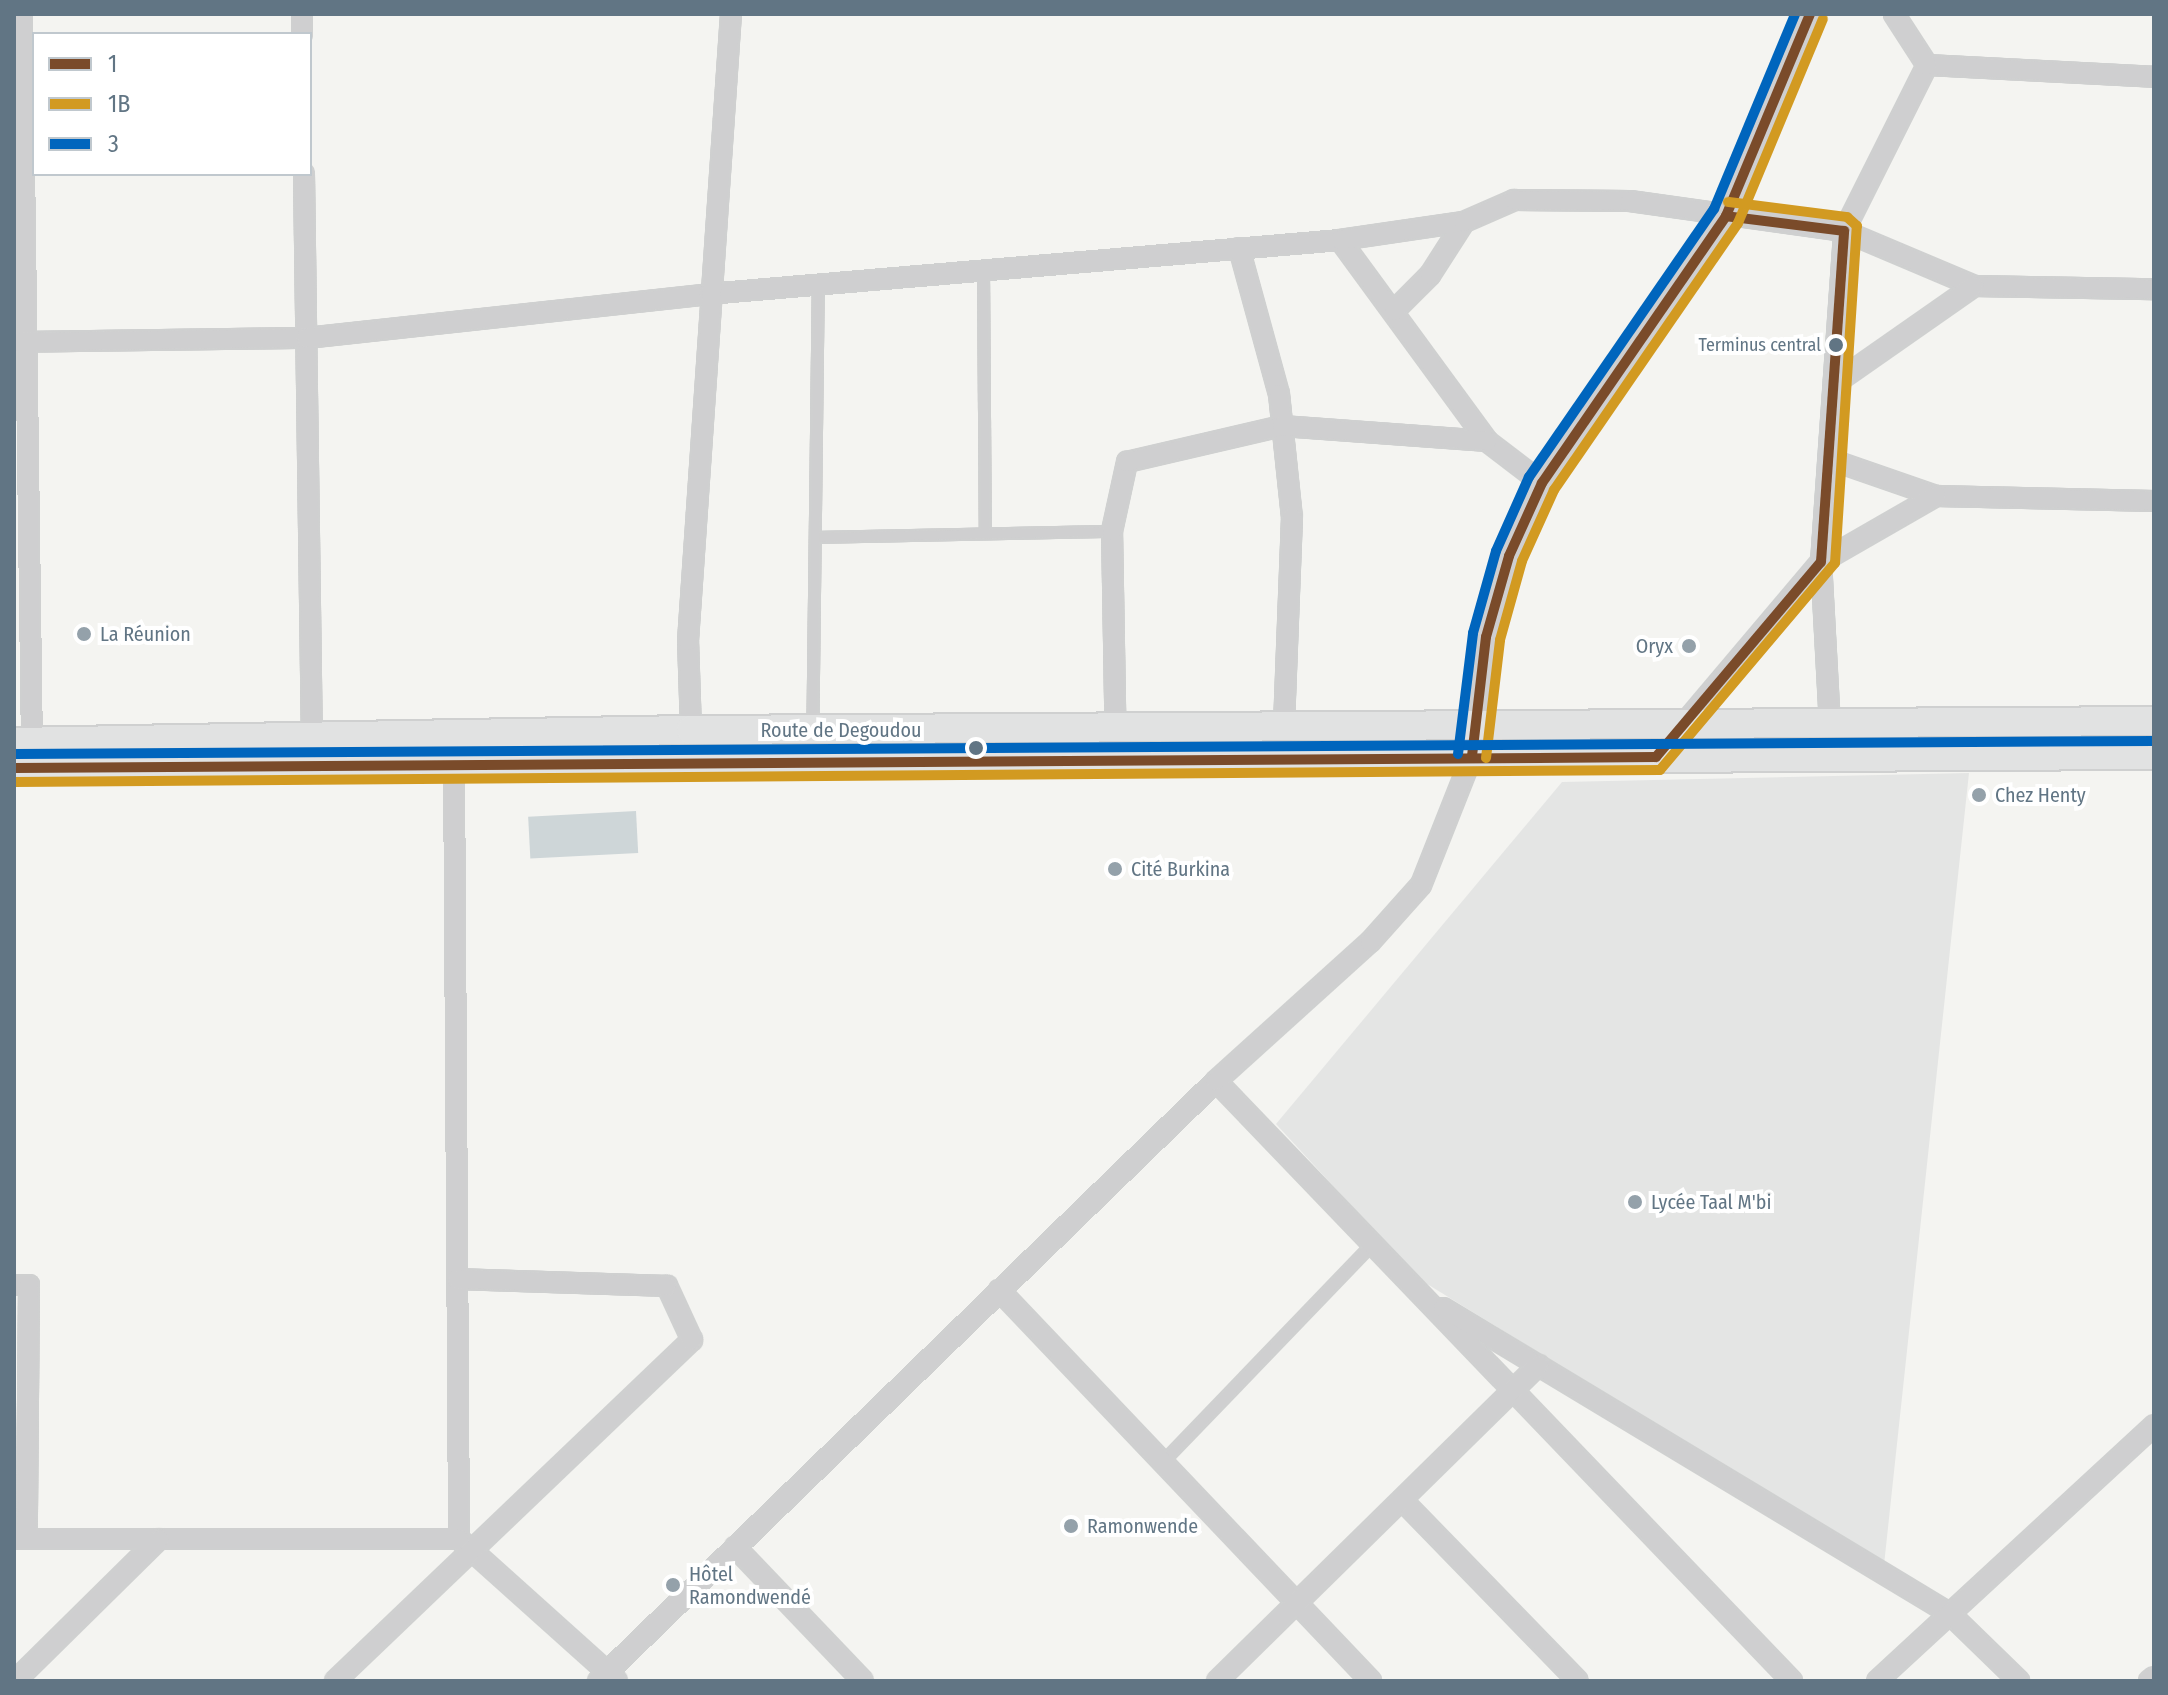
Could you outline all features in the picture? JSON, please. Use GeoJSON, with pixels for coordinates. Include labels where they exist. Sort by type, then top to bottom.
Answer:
{"type":"FeatureCollection","features":[{"type":"Feature","properties":{"kind":"main road"},"geometry":{"type":"LineString","coordinates":[[1474,742],[1682,728],[2154,721]]}},
{"type":"Feature","properties":{"kind":"main road","name":"Route de Degoudou"},"geometry":{"type":"LineString","coordinates":[[312,748],[454,761],[812,745],[1115,727],[1283,741],[1474,742]]}},
{"type":"Feature","properties":{"kind":"main road","name":"Route de Degoudou"},"geometry":{"type":"LineString","coordinates":[[23,755],[312,748],[691,730],[812,745],[1116,758],[1283,741]]}},
{"type":"Feature","properties":{"kind":"main road"},"geometry":{"type":"LineString","coordinates":[[1474,742],[1656,757],[2154,755]]}},
{"type":"Feature","properties":{"kind":"street"},"geometry":{"type":"LineString","coordinates":[[22,14],[20,342],[23,755]]}},
{"type":"Feature","properties":{"kind":"street"},"geometry":{"type":"LineString","coordinates":[[691,730],[688,641],[708,294],[731,14]]}},
{"type":"Feature","properties":{"kind":"street"},"geometry":{"type":"LineString","coordinates":[[14,1285],[29,1285],[20,1539],[465,1545],[607,1678],[735,1547],[999,1290],[1216,1081],[1370,942],[1421,885],[1474,742],[1486,637],[1509,556],[1542,483],[1726,216],[1810,14]]}},
{"type":"Feature","properties":{"kind":"street"},"geometry":{"type":"LineString","coordinates":[[1894,14],[1927,65]]}},
{"type":"Feature","properties":{"kind":"street"},"geometry":{"type":"LineString","coordinates":[[1927,65],[2154,77]]}},
{"type":"Feature","properties":{"kind":"street"},"geometry":{"type":"LineString","coordinates":[[1830,726],[1821,562],[1844,231],[1927,65]]}},
{"type":"Feature","properties":{"kind":"street"},"geometry":{"type":"LineString","coordinates":[[304,176],[312,748]]}},
{"type":"Feature","properties":{"kind":"street"},"geometry":{"type":"LineString","coordinates":[[20,342],[306,338],[708,294],[1340,240],[1464,222],[1514,200],[1630,201],[1844,231],[1974,286],[2154,289]]}},
{"type":"Feature","properties":{"kind":"street"},"geometry":{"type":"LineString","coordinates":[[1394,311],[1430,275],[1464,222]]}},
{"type":"Feature","properties":{"kind":"street"},"geometry":{"type":"LineString","coordinates":[[1340,240],[1487,441],[1542,483]]}},
{"type":"Feature","properties":{"kind":"street"},"geometry":{"type":"LineString","coordinates":[[1239,248],[1259,306],[1282,426],[1292,517],[1283,741]]}},
{"type":"Feature","properties":{"kind":"street"},"geometry":{"type":"LineString","coordinates":[[1834,384],[1974,286]]}},
{"type":"Feature","properties":{"kind":"street"},"geometry":{"type":"LineString","coordinates":[[1116,758],[1112,531],[1127,462],[1137,456],[1282,426],[1487,441]]}},
{"type":"Feature","properties":{"kind":"street"},"geometry":{"type":"LineString","coordinates":[[1829,459],[1936,496],[2154,501]]}},
{"type":"Feature","properties":{"kind":"street"},"geometry":{"type":"LineString","coordinates":[[1656,757],[1821,562],[1936,496]]}},
{"type":"Feature","properties":{"kind":"street"},"geometry":{"type":"LineString","coordinates":[[454,761],[457,1279],[465,1545]]}},
{"type":"Feature","properties":{"kind":"street"},"geometry":{"type":"LineString","coordinates":[[1216,1081],[1792,1681]]}},
{"type":"Feature","properties":{"kind":"street"},"geometry":{"type":"LineString","coordinates":[[335,1681],[465,1545],[692,1340],[667,1286],[457,1279]]}},
{"type":"Feature","properties":{"kind":"street"},"geometry":{"type":"LineString","coordinates":[[999,1290],[1371,1681]]}},
{"type":"Feature","properties":{"kind":"street"},"geometry":{"type":"LineString","coordinates":[[1420,1294],[1949,1613],[2019,1681]]}},
{"type":"Feature","properties":{"kind":"street"},"geometry":{"type":"LineString","coordinates":[[1217,1681],[1539,1365]]}},
{"type":"Feature","properties":{"kind":"street"},"geometry":{"type":"LineString","coordinates":[[1877,1681],[2154,1425]]}},
{"type":"Feature","properties":{"kind":"street"},"geometry":{"type":"LineString","coordinates":[[1402,1500],[1578,1681]]}},
{"type":"Feature","properties":{"kind":"street"},"geometry":{"type":"LineString","coordinates":[[19,1675],[159,1539]]}},
{"type":"Feature","properties":{"kind":"street"},"geometry":{"type":"LineString","coordinates":[[735,1547],[863,1681]]}},
{"type":"Feature","properties":{"kind":"street"},"geometry":{"type":"LineString","coordinates":[[2149,1681],[2154,1677]]}},
{"type":"Feature","properties":{"kind":"lane"},"geometry":{"type":"LineString","coordinates":[[983,270],[985,533]]}},
{"type":"Feature","properties":{"kind":"lane"},"geometry":{"type":"LineString","coordinates":[[812,745],[818,537],[818,284]]}},
{"type":"Feature","properties":{"kind":"lane"},"geometry":{"type":"LineString","coordinates":[[818,537],[1112,531]]}},
{"type":"Feature","properties":{"kind":"lane"},"geometry":{"type":"LineString","coordinates":[[1162,1462],[1372,1244]]}},
{"type":"Feature","properties":{"kind":"shaded area","name":"Lycée Taal M'bi"},"geometry":{"type":"Polygon","coordinates":[[[1969,773],[1884,1565],[1419,1279],[1276,1124],[1562,782],[1969,773]]]}},
{"type":"Feature","properties":{"kind":"shaded area"},"geometry":{"type":"Polygon","coordinates":[[[636,811],[638,853],[530,859],[528,817],[636,811]]]}},
{"type":"Feature","properties":{"kind":"transit line","name":"3"},"geometry":{"type":"LineString","coordinates":[[1458,754],[1473,633],[1496,551],[1529,477],[1714,209],[1795,14]]}},
{"type":"Feature","properties":{"kind":"transit line","name":"1"},"geometry":{"type":"LineString","coordinates":[[1472,756],[1486,637],[1509,556],[1542,483],[1726,216],[1810,14]]}},
{"type":"Feature","properties":{"kind":"transit line","name":"1B"},"geometry":{"type":"LineString","coordinates":[[1486,758],[1500,640],[1522,561],[1554,490],[1738,223],[1823,19]]}},
{"type":"Feature","properties":{"kind":"transit line","name":"1B"},"geometry":{"type":"LineString","coordinates":[[14,782],[1660,770],[1835,563],[1857,226],[1847,217],[1728,202]]}},
{"type":"Feature","properties":{"kind":"transit line","name":"1"},"geometry":{"type":"LineString","coordinates":[[14,768],[1656,757],[1821,562],[1844,231],[1726,216]]}},
{"type":"Feature","properties":{"kind":"transit line","name":"3"},"geometry":{"type":"LineString","coordinates":[[14,754],[2154,741]]}},
{"type":"Feature","properties":{"kind":"place","name":"Terminus central"},"geometry":{"type":"Point","coordinates":[1836,345]}},
{"type":"Feature","properties":{"kind":"place","name":"La Réunion"},"geometry":{"type":"Point","coordinates":[84,634]}},
{"type":"Feature","properties":{"kind":"place","name":"Oryx"},"geometry":{"type":"Point","coordinates":[1689,646]}},
{"type":"Feature","properties":{"kind":"place","name":"Chez Henty"},"geometry":{"type":"Point","coordinates":[1979,795]}},
{"type":"Feature","properties":{"kind":"place","name":"Cité Burkina"},"geometry":{"type":"Point","coordinates":[1115,869]}},
{"type":"Feature","properties":{"kind":"place","name":"Lycée Taal M'bi"},"geometry":{"type":"Point","coordinates":[1635,1202]}},
{"type":"Feature","properties":{"kind":"place","name":"Ramonwende"},"geometry":{"type":"Point","coordinates":[1071,1526]}},
{"type":"Feature","properties":{"kind":"place","name":"Hôtel Ramondwendé"},"geometry":{"type":"Point","coordinates":[673,1585]}}]}
